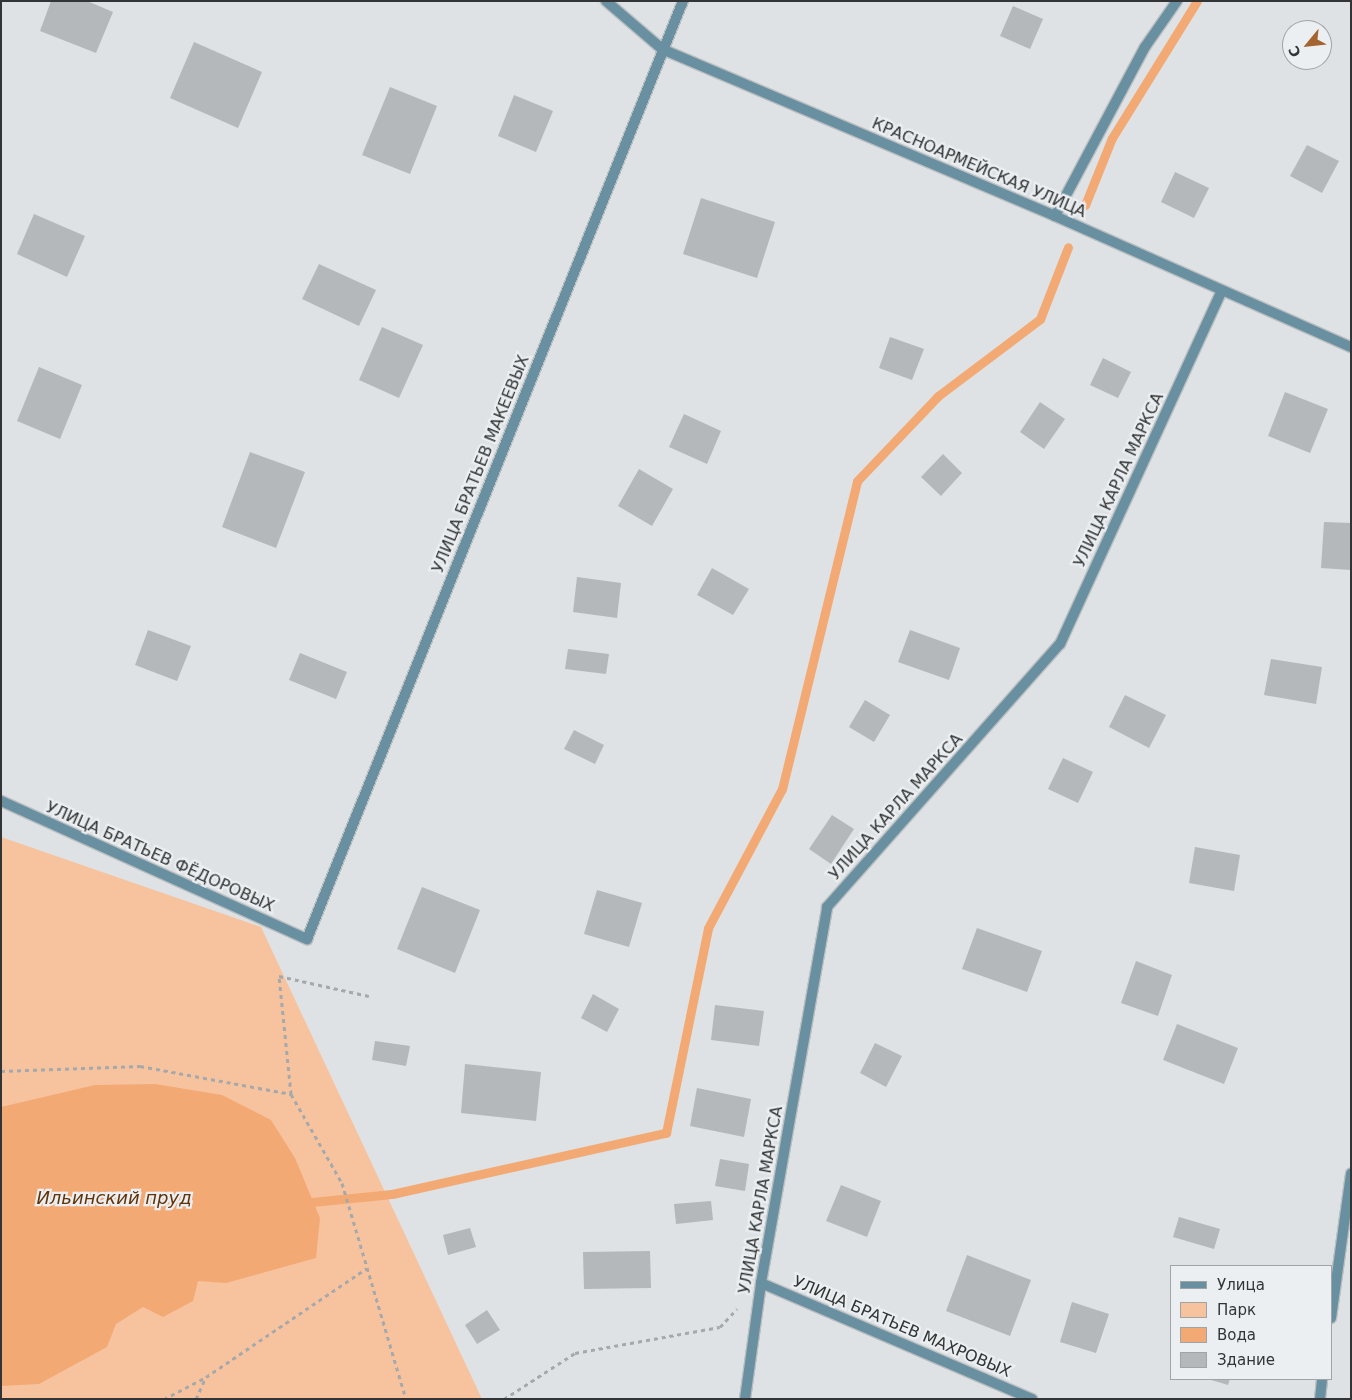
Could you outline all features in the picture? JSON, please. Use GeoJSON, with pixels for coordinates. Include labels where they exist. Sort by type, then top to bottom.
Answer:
{"type":"FeatureCollection","features":[{"type":"Feature","properties":{"kind":"street","name":"КРАСНОАРМЕЙСКАЯ УЛИЦА"},"geometry":{"type":"LineString","coordinates":[[606,1],[662,49],[1055,216],[1221,292],[1351,347]]}},
{"type":"Feature","properties":{"kind":"street","name":"УЛИЦА БРАТЬЕВ МАКЕЕВЫХ"},"geometry":{"type":"LineString","coordinates":[[307,939],[662,49],[683,1]]}},
{"type":"Feature","properties":{"kind":"street"},"geometry":{"type":"LineString","coordinates":[[1055,216],[1146,47],[1177,1]]}},
{"type":"Feature","properties":{"kind":"street","name":"УЛИЦА КАРЛА МАРКСА"},"geometry":{"type":"LineString","coordinates":[[745,1399],[761,1283],[827,907],[1060,644],[1221,292]]}},
{"type":"Feature","properties":{"kind":"street","name":"УЛИЦА БРАТЬЕВ ФЁДОРОВЫХ"},"geometry":{"type":"LineString","coordinates":[[1,801],[307,939]]}},
{"type":"Feature","properties":{"kind":"street"},"geometry":{"type":"LineString","coordinates":[[1332,1311],[1351,1173]]}},
{"type":"Feature","properties":{"kind":"street","name":"УЛИЦА БРАТЬЕВ МАХРОВЫХ"},"geometry":{"type":"LineString","coordinates":[[761,1283],[1032,1399]]}},
{"type":"Feature","properties":{"kind":"street"},"geometry":{"type":"LineString","coordinates":[[1320,1399],[1322,1380]]}},
{"type":"Feature","properties":{"kind":"path"},"geometry":{"type":"LineString","coordinates":[[369,996],[279,976],[291,1094],[342,1183],[406,1399]]}},
{"type":"Feature","properties":{"kind":"path"},"geometry":{"type":"LineString","coordinates":[[1,1071],[140,1066],[291,1094]]}},
{"type":"Feature","properties":{"kind":"path"},"geometry":{"type":"LineString","coordinates":[[164,1399],[206,1377],[367,1268]]}},
{"type":"Feature","properties":{"kind":"path"},"geometry":{"type":"LineString","coordinates":[[504,1399],[575,1352],[720,1327],[761,1283]]}},
{"type":"Feature","properties":{"kind":"path"},"geometry":{"type":"LineString","coordinates":[[196,1399],[206,1377]]}},
{"type":"Feature","properties":{"kind":"green space"},"geometry":{"type":"Polygon","coordinates":[[[1,837],[261,927],[482,1399],[1,1399],[1,837]]]}},
{"type":"Feature","properties":{"kind":"water","name":"Ильинский пруд"},"geometry":{"type":"Polygon","coordinates":[[[155,1084],[222,1095],[271,1120],[295,1158],[320,1218],[316,1258],[226,1283],[198,1281],[193,1301],[163,1317],[143,1307],[116,1324],[107,1347],[39,1384],[1,1386],[1,1107],[95,1085],[155,1084]]]}},
{"type":"Feature","properties":{"kind":"building"},"geometry":{"type":"Polygon","coordinates":[[[51,1],[87,1],[113,12],[96,53],[40,31],[51,1]]]}},
{"type":"Feature","properties":{"kind":"building"},"geometry":{"type":"Polygon","coordinates":[[[1013,6],[1043,19],[1030,49],[1000,36],[1013,6]]]}},
{"type":"Feature","properties":{"kind":"building"},"geometry":{"type":"Polygon","coordinates":[[[194,42],[262,72],[238,128],[170,98],[194,42]]]}},
{"type":"Feature","properties":{"kind":"building"},"geometry":{"type":"Polygon","coordinates":[[[390,87],[437,106],[410,174],[362,155],[390,87]]]}},
{"type":"Feature","properties":{"kind":"building"},"geometry":{"type":"Polygon","coordinates":[[[514,95],[553,111],[536,152],[498,136],[514,95]]]}},
{"type":"Feature","properties":{"kind":"building"},"geometry":{"type":"Polygon","coordinates":[[[1307,145],[1339,161],[1322,193],[1290,176],[1307,145]]]}},
{"type":"Feature","properties":{"kind":"building"},"geometry":{"type":"Polygon","coordinates":[[[1175,172],[1209,188],[1194,218],[1161,202],[1175,172]]]}},
{"type":"Feature","properties":{"kind":"building"},"geometry":{"type":"Polygon","coordinates":[[[701,198],[775,222],[757,278],[683,254],[701,198]]]}},
{"type":"Feature","properties":{"kind":"building"},"geometry":{"type":"Polygon","coordinates":[[[34,214],[85,236],[67,277],[17,254],[34,214]]]}},
{"type":"Feature","properties":{"kind":"building"},"geometry":{"type":"Polygon","coordinates":[[[319,264],[376,290],[359,326],[302,299],[319,264]]]}},
{"type":"Feature","properties":{"kind":"building"},"geometry":{"type":"Polygon","coordinates":[[[382,327],[423,345],[399,398],[359,380],[382,327]]]}},
{"type":"Feature","properties":{"kind":"building"},"geometry":{"type":"Polygon","coordinates":[[[890,337],[924,349],[912,380],[879,368],[890,337]]]}},
{"type":"Feature","properties":{"kind":"building"},"geometry":{"type":"Polygon","coordinates":[[[1103,358],[1131,372],[1118,398],[1090,385],[1103,358]]]}},
{"type":"Feature","properties":{"kind":"building"},"geometry":{"type":"Polygon","coordinates":[[[39,367],[82,385],[60,439],[17,421],[39,367]]]}},
{"type":"Feature","properties":{"kind":"building"},"geometry":{"type":"Polygon","coordinates":[[[1285,392],[1328,409],[1310,453],[1268,436],[1285,392]]]}},
{"type":"Feature","properties":{"kind":"building"},"geometry":{"type":"Polygon","coordinates":[[[1040,402],[1065,419],[1044,449],[1020,432],[1040,402]]]}},
{"type":"Feature","properties":{"kind":"building"},"geometry":{"type":"Polygon","coordinates":[[[684,414],[721,431],[707,464],[669,447],[684,414]]]}},
{"type":"Feature","properties":{"kind":"building"},"geometry":{"type":"Polygon","coordinates":[[[250,452],[305,472],[276,548],[222,527],[250,452]]]}},
{"type":"Feature","properties":{"kind":"building"},"geometry":{"type":"Polygon","coordinates":[[[943,454],[962,473],[941,496],[921,477],[943,454]]]}},
{"type":"Feature","properties":{"kind":"building"},"geometry":{"type":"Polygon","coordinates":[[[639,469],[673,489],[652,526],[618,506],[639,469]]]}},
{"type":"Feature","properties":{"kind":"building"},"geometry":{"type":"Polygon","coordinates":[[[1324,522],[1351,523],[1351,570],[1321,568],[1324,522]]]}},
{"type":"Feature","properties":{"kind":"building"},"geometry":{"type":"Polygon","coordinates":[[[712,568],[749,589],[733,615],[697,595],[712,568]]]}},
{"type":"Feature","properties":{"kind":"building"},"geometry":{"type":"Polygon","coordinates":[[[577,577],[621,583],[617,618],[573,612],[577,577]]]}},
{"type":"Feature","properties":{"kind":"building"},"geometry":{"type":"Polygon","coordinates":[[[148,630],[191,646],[177,681],[135,665],[148,630]]]}},
{"type":"Feature","properties":{"kind":"building"},"geometry":{"type":"Polygon","coordinates":[[[910,630],[960,648],[949,680],[898,662],[910,630]]]}},
{"type":"Feature","properties":{"kind":"building"},"geometry":{"type":"Polygon","coordinates":[[[568,649],[609,654],[606,674],[565,669],[568,649]]]}},
{"type":"Feature","properties":{"kind":"building"},"geometry":{"type":"Polygon","coordinates":[[[300,653],[347,672],[336,699],[289,680],[300,653]]]}},
{"type":"Feature","properties":{"kind":"building"},"geometry":{"type":"Polygon","coordinates":[[[1271,659],[1322,667],[1316,704],[1264,695],[1271,659]]]}},
{"type":"Feature","properties":{"kind":"building"},"geometry":{"type":"Polygon","coordinates":[[[1125,695],[1166,715],[1149,748],[1109,727],[1125,695]]]}},
{"type":"Feature","properties":{"kind":"building"},"geometry":{"type":"Polygon","coordinates":[[[865,700],[890,715],[874,742],[849,727],[865,700]]]}},
{"type":"Feature","properties":{"kind":"building"},"geometry":{"type":"Polygon","coordinates":[[[574,730],[604,745],[595,764],[564,749],[574,730]]]}},
{"type":"Feature","properties":{"kind":"building"},"geometry":{"type":"Polygon","coordinates":[[[1063,758],[1093,772],[1078,803],[1048,789],[1063,758]]]}},
{"type":"Feature","properties":{"kind":"building"},"geometry":{"type":"Polygon","coordinates":[[[832,815],[854,829],[831,864],[809,849],[832,815]]]}},
{"type":"Feature","properties":{"kind":"building"},"geometry":{"type":"Polygon","coordinates":[[[1195,847],[1240,855],[1234,891],[1189,883],[1195,847]]]}},
{"type":"Feature","properties":{"kind":"building"},"geometry":{"type":"Polygon","coordinates":[[[422,887],[480,910],[455,973],[397,949],[422,887]]]}},
{"type":"Feature","properties":{"kind":"building"},"geometry":{"type":"Polygon","coordinates":[[[597,890],[642,903],[629,947],[584,934],[597,890]]]}},
{"type":"Feature","properties":{"kind":"building"},"geometry":{"type":"Polygon","coordinates":[[[977,928],[1042,951],[1027,992],[962,969],[977,928]]]}},
{"type":"Feature","properties":{"kind":"building"},"geometry":{"type":"Polygon","coordinates":[[[1136,961],[1172,975],[1158,1016],[1121,1003],[1136,961]]]}},
{"type":"Feature","properties":{"kind":"building"},"geometry":{"type":"Polygon","coordinates":[[[593,994],[619,1009],[607,1032],[581,1018],[593,994]]]}},
{"type":"Feature","properties":{"kind":"building"},"geometry":{"type":"Polygon","coordinates":[[[715,1005],[764,1011],[759,1046],[711,1040],[715,1005]]]}},
{"type":"Feature","properties":{"kind":"building"},"geometry":{"type":"Polygon","coordinates":[[[1177,1024],[1238,1048],[1224,1084],[1163,1060],[1177,1024]]]}},
{"type":"Feature","properties":{"kind":"building"},"geometry":{"type":"Polygon","coordinates":[[[375,1041],[410,1046],[406,1066],[372,1060],[375,1041]]]}},
{"type":"Feature","properties":{"kind":"building"},"geometry":{"type":"Polygon","coordinates":[[[875,1043],[902,1056],[886,1087],[860,1073],[875,1043]]]}},
{"type":"Feature","properties":{"kind":"building"},"geometry":{"type":"Polygon","coordinates":[[[465,1064],[541,1072],[536,1121],[461,1113],[465,1064]]]}},
{"type":"Feature","properties":{"kind":"building"},"geometry":{"type":"Polygon","coordinates":[[[697,1088],[751,1099],[744,1137],[690,1126],[697,1088]]]}},
{"type":"Feature","properties":{"kind":"building"},"geometry":{"type":"Polygon","coordinates":[[[720,1159],[749,1164],[745,1191],[715,1186],[720,1159]]]}},
{"type":"Feature","properties":{"kind":"building"},"geometry":{"type":"Polygon","coordinates":[[[841,1185],[881,1201],[867,1237],[826,1221],[841,1185]]]}},
{"type":"Feature","properties":{"kind":"building"},"geometry":{"type":"Polygon","coordinates":[[[711,1201],[713,1220],[676,1224],[674,1204],[711,1201]]]}},
{"type":"Feature","properties":{"kind":"building"},"geometry":{"type":"Polygon","coordinates":[[[1179,1217],[1220,1229],[1214,1249],[1173,1237],[1179,1217]]]}},
{"type":"Feature","properties":{"kind":"building"},"geometry":{"type":"Polygon","coordinates":[[[470,1228],[476,1247],[448,1255],[443,1235],[470,1228]]]}},
{"type":"Feature","properties":{"kind":"building"},"geometry":{"type":"Polygon","coordinates":[[[650,1251],[651,1288],[584,1289],[583,1252],[650,1251]]]}},
{"type":"Feature","properties":{"kind":"building"},"geometry":{"type":"Polygon","coordinates":[[[967,1255],[1031,1280],[1010,1336],[946,1311],[967,1255]]]}},
{"type":"Feature","properties":{"kind":"building"},"geometry":{"type":"Polygon","coordinates":[[[1072,1302],[1109,1314],[1096,1353],[1060,1342],[1072,1302]]]}},
{"type":"Feature","properties":{"kind":"building"},"geometry":{"type":"Polygon","coordinates":[[[487,1310],[500,1330],[477,1344],[465,1325],[487,1310]]]}},
{"type":"Feature","properties":{"kind":"building"},"geometry":{"type":"Polygon","coordinates":[[[1211,1380],[1230,1380],[1228,1385],[1211,1380]]]}},
{"type":"Feature","properties":{"kind":"waterway"},"geometry":{"type":"LineString","coordinates":[[1085,205],[1112,138],[1197,1]]}},
{"type":"Feature","properties":{"kind":"waterway"},"geometry":{"type":"LineString","coordinates":[[312,1202],[392,1194],[666,1133],[708,928],[782,789],[857,481],[938,396],[1040,319],[1068,247]]}}]}
